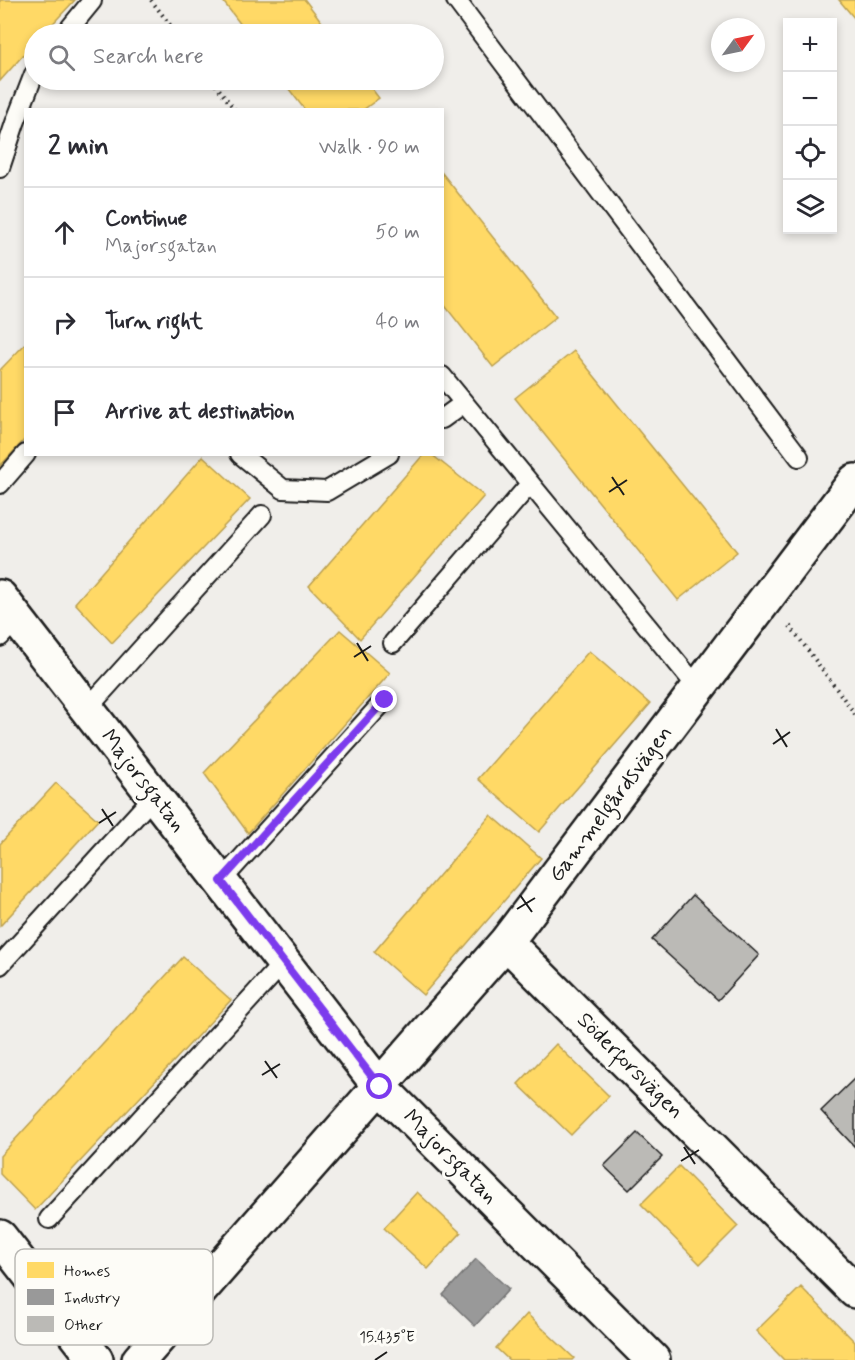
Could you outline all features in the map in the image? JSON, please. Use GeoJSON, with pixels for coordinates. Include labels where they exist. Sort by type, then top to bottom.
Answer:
{"type":"FeatureCollection","features":[{"type":"Feature","properties":{"kind":"street","name":"Gammelgårdsvägen"},"geometry":{"type":"LineString","coordinates":[[213,1276],[506,942],[855,481]]}},
{"type":"Feature","properties":{"kind":"street","name":"Majorsgatan"},"geometry":{"type":"LineString","coordinates":[[6,617],[87,709],[380,1087],[653,1360]]}},
{"type":"Feature","properties":{"kind":"street","name":"Söderforsvägen"},"geometry":{"type":"LineString","coordinates":[[506,942],[855,1291]]}},
{"type":"Feature","properties":{"kind":"street"},"geometry":{"type":"LineString","coordinates":[[0,1238],[15,1257]]}},
{"type":"Feature","properties":{"kind":"street"},"geometry":{"type":"LineString","coordinates":[[84,1345],[96,1360]]}},
{"type":"Feature","properties":{"kind":"street","name":"Gammelgårdsvägen"},"geometry":{"type":"LineString","coordinates":[[139,1360],[152,1345]]}},
{"type":"Feature","properties":{"kind":"lane"},"geometry":{"type":"LineString","coordinates":[[456,0],[799,457]]}},
{"type":"Feature","properties":{"kind":"lane"},"geometry":{"type":"LineString","coordinates":[[73,24],[92,1]]}},
{"type":"Feature","properties":{"kind":"lane"},"geometry":{"type":"LineString","coordinates":[[0,168],[28,90]]}},
{"type":"Feature","properties":{"kind":"lane"},"geometry":{"type":"LineString","coordinates":[[444,378],[699,688]]}},
{"type":"Feature","properties":{"kind":"lane"},"geometry":{"type":"LineString","coordinates":[[444,418],[464,403]]}},
{"type":"Feature","properties":{"kind":"lane"},"geometry":{"type":"LineString","coordinates":[[0,484],[24,456]]}},
{"type":"Feature","properties":{"kind":"lane"},"geometry":{"type":"LineString","coordinates":[[242,456],[283,489],[327,491],[386,456]]}},
{"type":"Feature","properties":{"kind":"lane"},"geometry":{"type":"LineString","coordinates":[[393,643],[530,484]]}},
{"type":"Feature","properties":{"kind":"lane"},"geometry":{"type":"LineString","coordinates":[[87,709],[262,514]]}},
{"type":"Feature","properties":{"kind":"lane"},"geometry":{"type":"LineString","coordinates":[[221,881],[385,700]]}},
{"type":"Feature","properties":{"kind":"lane"},"geometry":{"type":"LineString","coordinates":[[0,965],[155,795]]}},
{"type":"Feature","properties":{"kind":"lane"},"geometry":{"type":"LineString","coordinates":[[49,1219],[284,962]]}},
{"type":"Feature","properties":{"kind":"path"},"geometry":{"type":"LineString","coordinates":[[151,0],[169,24]]}},
{"type":"Feature","properties":{"kind":"path"},"geometry":{"type":"LineString","coordinates":[[220,90],[233,108]]}},
{"type":"Feature","properties":{"kind":"path"},"geometry":{"type":"LineString","coordinates":[[768,596],[855,714]]}},
{"type":"Feature","properties":{"kind":"building: Homes"},"geometry":{"type":"Polygon","coordinates":[[[0,0],[75,0],[52,24],[24,24],[24,54],[0,81],[0,0]]]}},
{"type":"Feature","properties":{"kind":"building: Homes"},"geometry":{"type":"Polygon","coordinates":[[[222,0],[305,0],[323,24],[240,24],[222,0]]]}},
{"type":"Feature","properties":{"kind":"building: Homes"},"geometry":{"type":"Polygon","coordinates":[[[839,0],[855,0],[855,19],[839,0]]]}},
{"type":"Feature","properties":{"kind":"building: Homes"},"geometry":{"type":"Polygon","coordinates":[[[290,90],[373,90],[379,98],[366,108],[303,108],[290,90]]]}},
{"type":"Feature","properties":{"kind":"building: Homes"},"geometry":{"type":"Polygon","coordinates":[[[444,176],[556,317],[493,367],[444,305],[444,176]]]}},
{"type":"Feature","properties":{"kind":"building: Homes"},"geometry":{"type":"Polygon","coordinates":[[[24,345],[24,440],[0,466],[0,370],[24,345]]]}},
{"type":"Feature","properties":{"kind":"building: Homes"},"geometry":{"type":"Polygon","coordinates":[[[574,351],[737,552],[678,600],[515,398],[574,351]]]}},
{"type":"Feature","properties":{"kind":"building: Homes"},"geometry":{"type":"Polygon","coordinates":[[[203,456],[250,499],[112,643],[75,603],[203,456]]]}},
{"type":"Feature","properties":{"kind":"building: Homes"},"geometry":{"type":"Polygon","coordinates":[[[422,456],[434,456],[484,496],[360,639],[309,586],[422,456]]]}},
{"type":"Feature","properties":{"kind":"building: Homes"},"geometry":{"type":"Polygon","coordinates":[[[340,630],[390,673],[248,833],[204,773],[340,630]]]}},
{"type":"Feature","properties":{"kind":"building: Homes"},"geometry":{"type":"Polygon","coordinates":[[[589,651],[650,704],[539,832],[478,779],[589,651]]]}},
{"type":"Feature","properties":{"kind":"building: Homes"},"geometry":{"type":"Polygon","coordinates":[[[56,783],[98,820],[0,926],[0,844],[56,783]]]}},
{"type":"Feature","properties":{"kind":"building: Homes"},"geometry":{"type":"Polygon","coordinates":[[[491,815],[541,858],[423,995],[374,952],[491,815]]]}},
{"type":"Feature","properties":{"kind":"building: Homes"},"geometry":{"type":"Polygon","coordinates":[[[183,957],[231,1000],[35,1210],[0,1174],[0,1156],[183,957]]]}},
{"type":"Feature","properties":{"kind":"building: Homes"},"geometry":{"type":"Polygon","coordinates":[[[556,1044],[609,1096],[571,1135],[518,1084],[556,1044]]]}},
{"type":"Feature","properties":{"kind":"building: Homes"},"geometry":{"type":"Polygon","coordinates":[[[679,1166],[738,1226],[700,1264],[641,1204],[679,1166]]]}},
{"type":"Feature","properties":{"kind":"building: Homes"},"geometry":{"type":"Polygon","coordinates":[[[417,1192],[461,1233],[428,1269],[384,1228],[417,1192]]]}},
{"type":"Feature","properties":{"kind":"building: Homes"},"geometry":{"type":"Polygon","coordinates":[[[801,1287],[855,1342],[855,1360],[784,1360],[756,1331],[801,1287]]]}},
{"type":"Feature","properties":{"kind":"building: Homes"},"geometry":{"type":"Polygon","coordinates":[[[527,1314],[574,1358],[572,1360],[509,1360],[496,1348],[527,1314]]]}},
{"type":"Feature","properties":{"kind":"building: Industry"},"geometry":{"type":"Polygon","coordinates":[[[476,1259],[509,1289],[475,1326],[443,1295],[476,1259]]]}},
{"type":"Feature","properties":{"kind":"building: Other"},"geometry":{"type":"Polygon","coordinates":[[[693,895],[759,955],[718,1000],[652,940],[693,895]]]}},
{"type":"Feature","properties":{"kind":"building: Other"},"geometry":{"type":"Polygon","coordinates":[[[855,1078],[855,1147],[821,1111],[855,1078]]]}},
{"type":"Feature","properties":{"kind":"building: Other"},"geometry":{"type":"Polygon","coordinates":[[[637,1133],[662,1157],[629,1190],[604,1166],[637,1133]]]}},
{"type":"Feature","properties":{"kind":"route"},"geometry":{"type":"LineString","coordinates":[[380,1087],[221,881],[385,700]]}}]}
